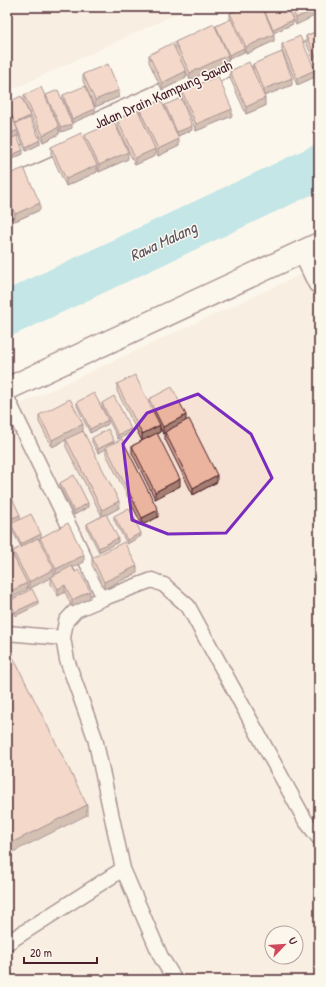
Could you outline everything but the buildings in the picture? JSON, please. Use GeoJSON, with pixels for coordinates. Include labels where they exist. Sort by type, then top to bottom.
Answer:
{"type":"FeatureCollection","features":[{"type":"Feature","properties":{"kind":"street","name":"Jalan Drain Kampung Sawah"},"geometry":{"type":"LineString","coordinates":[[7,164],[213,72],[319,22]]}},
{"type":"Feature","properties":{"kind":"street"},"geometry":{"type":"LineString","coordinates":[[7,388],[311,248],[319,282]]}},
{"type":"Feature","properties":{"kind":"lane"},"geometry":{"type":"LineString","coordinates":[[7,398],[104,598]]}},
{"type":"Feature","properties":{"kind":"lane"},"geometry":{"type":"LineString","coordinates":[[175,980],[161,957],[123,869],[95,738],[66,660],[63,638],[66,621],[76,610],[152,580],[164,585],[188,606],[305,820],[319,838]]}},
{"type":"Feature","properties":{"kind":"lane"},"geometry":{"type":"LineString","coordinates":[[7,633],[63,638]]}},
{"type":"Feature","properties":{"kind":"lane"},"geometry":{"type":"LineString","coordinates":[[7,944],[123,869]]}},
{"type":"Feature","properties":{"kind":"highlighted area"},"geometry":{"type":"Polygon","coordinates":[[[198,394],[251,434],[272,478],[226,533],[168,534],[132,520],[123,444],[147,413],[198,394]]]}},
{"type":"Feature","properties":{"kind":"shaded area"},"geometry":{"type":"Polygon","coordinates":[[[7,7],[192,7],[7,92],[7,7]]]}},
{"type":"Feature","properties":{"kind":"shaded area"},"geometry":{"type":"Polygon","coordinates":[[[319,266],[319,980],[7,980],[7,410],[319,266]]]}},
{"type":"Feature","properties":{"kind":"waterway","name":"Rawa Malang"},"geometry":{"type":"LineString","coordinates":[[7,314],[319,167]]}}]}
